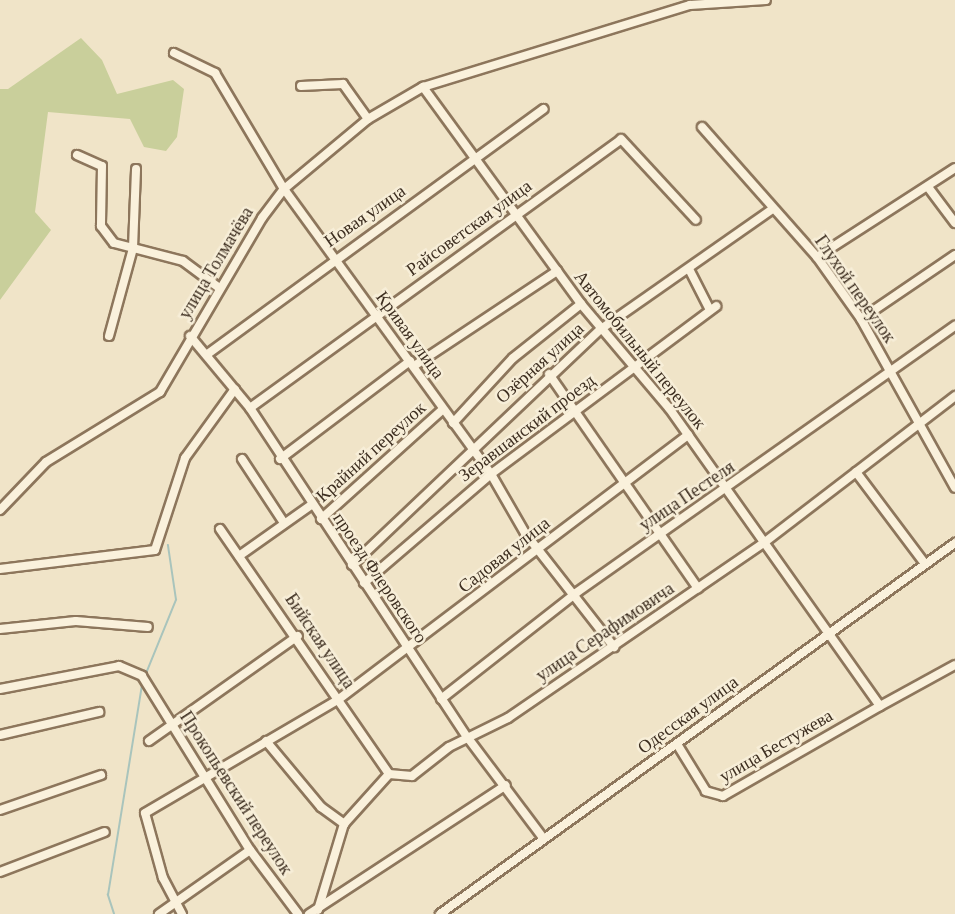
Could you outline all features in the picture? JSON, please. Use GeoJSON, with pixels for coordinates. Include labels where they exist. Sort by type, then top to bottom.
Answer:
{"type":"FeatureCollection","features":[{"type":"Feature","properties":{"kind":"street","name":"улица Толмачёва"},"geometry":{"type":"LineString","coordinates":[[0,510],[46,462],[160,392],[218,287],[284,189],[368,119],[423,87],[690,5],[766,0]]}},
{"type":"Feature","properties":{"kind":"street","name":"Кривая улица"},"geometry":{"type":"LineString","coordinates":[[174,53],[215,73],[284,189],[491,474],[539,549],[576,593],[614,647]]}},
{"type":"Feature","properties":{"kind":"street"},"geometry":{"type":"LineString","coordinates":[[301,86],[343,84],[368,119]]}},
{"type":"Feature","properties":{"kind":"street","name":"Автомобильный переулок"},"geometry":{"type":"LineString","coordinates":[[423,87],[581,304],[634,367],[728,489],[828,636]]}},
{"type":"Feature","properties":{"kind":"street","name":"Новая улица"},"geometry":{"type":"LineString","coordinates":[[209,353],[334,258],[543,109]]}},
{"type":"Feature","properties":{"kind":"street","name":"Глухой переулок"},"geometry":{"type":"LineString","coordinates":[[702,127],[771,210],[817,257],[879,347],[889,378],[916,426],[954,482]]}},
{"type":"Feature","properties":{"kind":"street","name":"Райсоветская улица"},"geometry":{"type":"LineString","coordinates":[[250,408],[621,138],[696,220]]}},
{"type":"Feature","properties":{"kind":"street"},"geometry":{"type":"LineString","coordinates":[[77,155],[102,166],[101,226],[114,243],[193,265],[218,287]]}},
{"type":"Feature","properties":{"kind":"street"},"geometry":{"type":"LineString","coordinates":[[817,257],[955,168]]}},
{"type":"Feature","properties":{"kind":"street"},"geometry":{"type":"LineString","coordinates":[[109,336],[133,248],[136,169]]}},
{"type":"Feature","properties":{"kind":"street"},"geometry":{"type":"LineString","coordinates":[[928,187],[955,224]]}},
{"type":"Feature","properties":{"kind":"street","name":"Озёрная улица"},"geometry":{"type":"LineString","coordinates":[[352,565],[549,374],[602,328],[771,210]]}},
{"type":"Feature","properties":{"kind":"street"},"geometry":{"type":"LineString","coordinates":[[861,319],[955,255]]}},
{"type":"Feature","properties":{"kind":"street","name":"Зеравшанский проезд"},"geometry":{"type":"LineString","coordinates":[[364,583],[491,474],[579,411],[713,308],[689,269]]}},
{"type":"Feature","properties":{"kind":"street"},"geometry":{"type":"LineString","coordinates":[[280,459],[412,364],[556,271]]}},
{"type":"Feature","properties":{"kind":"street","name":"Крайний переулок"},"geometry":{"type":"LineString","coordinates":[[453,423],[513,358],[581,304]]}},
{"type":"Feature","properties":{"kind":"street","name":"улица Пестеля"},"geometry":{"type":"LineString","coordinates":[[441,699],[576,593],[889,378],[955,326]]}},
{"type":"Feature","properties":{"kind":"street","name":"проезд Флеровского"},"geometry":{"type":"LineString","coordinates":[[190,336],[209,353],[250,408],[310,506],[321,519],[441,699],[543,838]]}},
{"type":"Feature","properties":{"kind":"street"},"geometry":{"type":"LineString","coordinates":[[549,374],[579,411],[698,588]]}},
{"type":"Feature","properties":{"kind":"street"},"geometry":{"type":"LineString","coordinates":[[0,569],[155,550],[186,458],[235,389]]}},
{"type":"Feature","properties":{"kind":"street","name":"улица Серафимовича"},"geometry":{"type":"LineString","coordinates":[[389,774],[412,776],[468,738],[614,647],[765,542],[955,396]]}},
{"type":"Feature","properties":{"kind":"street","name":"Крайний переулок"},"geometry":{"type":"LineString","coordinates":[[321,519],[443,409]]}},
{"type":"Feature","properties":{"kind":"street","name":"Садовая улица"},"geometry":{"type":"LineString","coordinates":[[175,902],[145,813],[206,775],[339,699],[408,650],[688,435]]}},
{"type":"Feature","properties":{"kind":"street"},"geometry":{"type":"LineString","coordinates":[[243,459],[284,523]]}},
{"type":"Feature","properties":{"kind":"street"},"geometry":{"type":"LineString","coordinates":[[856,472],[925,564]]}},
{"type":"Feature","properties":{"kind":"street"},"geometry":{"type":"LineString","coordinates":[[240,556],[310,506]]}},
{"type":"Feature","properties":{"kind":"street","name":"Бийская улица"},"geometry":{"type":"LineString","coordinates":[[220,529],[298,636],[389,774]]}},
{"type":"Feature","properties":{"kind":"street","name":"Одесская улица"},"geometry":{"type":"LineString","coordinates":[[440,914],[955,543]]}},
{"type":"Feature","properties":{"kind":"street"},"geometry":{"type":"LineString","coordinates":[[0,629],[76,621],[148,627]]}},
{"type":"Feature","properties":{"kind":"street"},"geometry":{"type":"LineString","coordinates":[[149,741],[298,636]]}},
{"type":"Feature","properties":{"kind":"street"},"geometry":{"type":"LineString","coordinates":[[828,636],[880,706]]}},
{"type":"Feature","properties":{"kind":"street","name":"улица Бестужева"},"geometry":{"type":"LineString","coordinates":[[677,744],[706,791],[723,796],[955,665]]}},
{"type":"Feature","properties":{"kind":"street","name":"Прокопьевский переулок"},"geometry":{"type":"LineString","coordinates":[[0,689],[119,666],[143,678],[172,726],[206,775],[250,850],[298,914]]}},
{"type":"Feature","properties":{"kind":"street"},"geometry":{"type":"LineString","coordinates":[[0,735],[99,712]]}},
{"type":"Feature","properties":{"kind":"street"},"geometry":{"type":"LineString","coordinates":[[266,741],[321,807],[344,824]]}},
{"type":"Feature","properties":{"kind":"street"},"geometry":{"type":"LineString","coordinates":[[314,912],[344,824],[389,774]]}},
{"type":"Feature","properties":{"kind":"street"},"geometry":{"type":"LineString","coordinates":[[0,810],[101,775]]}},
{"type":"Feature","properties":{"kind":"street"},"geometry":{"type":"LineString","coordinates":[[314,912],[506,785]]}},
{"type":"Feature","properties":{"kind":"street"},"geometry":{"type":"LineString","coordinates":[[0,872],[105,832]]}},
{"type":"Feature","properties":{"kind":"street"},"geometry":{"type":"LineString","coordinates":[[159,914],[250,850]]}},
{"type":"Feature","properties":{"kind":"street"},"geometry":{"type":"LineString","coordinates":[[175,902],[182,914]]}},
{"type":"Feature","properties":{"kind":"green space"},"geometry":{"type":"Polygon","coordinates":[[[81,38],[102,60],[117,94],[173,80],[184,89],[177,137],[166,151],[144,147],[130,119],[48,112],[35,212],[51,230],[0,300],[0,89],[8,89],[81,38]]]}},
{"type":"Feature","properties":{"kind":"waterway"},"geometry":{"type":"LineString","coordinates":[[145,676],[176,600],[168,546]]}},
{"type":"Feature","properties":{"kind":"waterway"},"geometry":{"type":"LineString","coordinates":[[114,914],[108,895],[142,684]]}}]}
